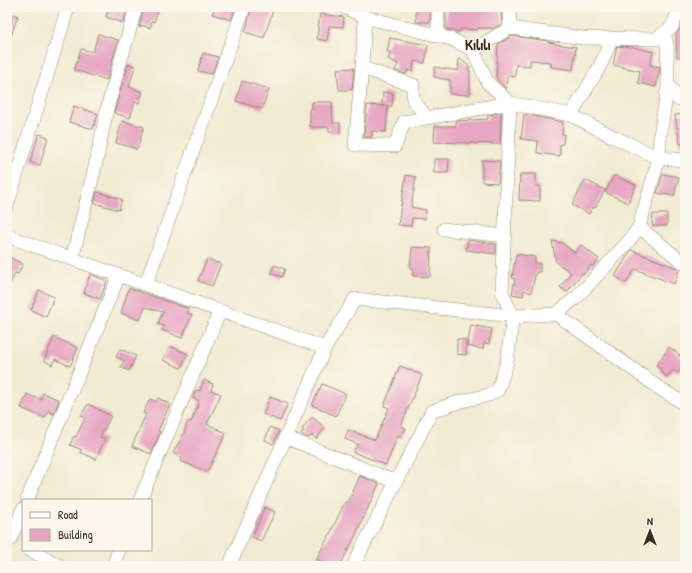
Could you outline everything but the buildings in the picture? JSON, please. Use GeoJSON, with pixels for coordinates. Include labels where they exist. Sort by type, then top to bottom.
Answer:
{"type":"FeatureCollection","features":[{"type":"Feature","properties":{"kind":"street"},"geometry":{"type":"LineString","coordinates":[[7,206],[68,7]]}},
{"type":"Feature","properties":{"kind":"street"},"geometry":{"type":"LineString","coordinates":[[72,259],[96,163],[107,109],[136,7]]}},
{"type":"Feature","properties":{"kind":"street"},"geometry":{"type":"LineString","coordinates":[[146,284],[244,7]]}},
{"type":"Feature","properties":{"kind":"street"},"geometry":{"type":"LineString","coordinates":[[345,7],[365,17],[438,36],[473,50],[488,83],[510,103],[502,293],[513,316],[507,362],[498,390],[489,395],[462,401],[432,411],[353,566]]}},
{"type":"Feature","properties":{"kind":"street"},"geometry":{"type":"LineString","coordinates":[[438,7],[438,36]]}},
{"type":"Feature","properties":{"kind":"street"},"geometry":{"type":"LineString","coordinates":[[509,7],[510,28]]}},
{"type":"Feature","properties":{"kind":"street"},"geometry":{"type":"LineString","coordinates":[[229,566],[325,348],[355,299],[513,316],[556,314],[578,296],[628,241],[639,227],[659,158],[660,135],[668,85],[663,39],[672,27],[680,7]]}},
{"type":"Feature","properties":{"kind":"street"},"geometry":{"type":"LineString","coordinates":[[365,17],[355,145],[395,146],[404,122],[510,103],[571,115],[659,158],[685,160]]}},
{"type":"Feature","properties":{"kind":"street"},"geometry":{"type":"LineString","coordinates":[[473,50],[510,28],[583,38],[663,39]]}},
{"type":"Feature","properties":{"kind":"street"},"geometry":{"type":"LineString","coordinates":[[571,115],[600,66],[612,38]]}},
{"type":"Feature","properties":{"kind":"street"},"geometry":{"type":"LineString","coordinates":[[362,68],[413,85],[413,100],[427,118]]}},
{"type":"Feature","properties":{"kind":"street"},"geometry":{"type":"LineString","coordinates":[[668,85],[678,99],[685,99]]}},
{"type":"Feature","properties":{"kind":"street"},"geometry":{"type":"LineString","coordinates":[[639,227],[685,264]]}},
{"type":"Feature","properties":{"kind":"street"},"geometry":{"type":"LineString","coordinates":[[444,229],[505,236]]}},
{"type":"Feature","properties":{"kind":"street"},"geometry":{"type":"LineString","coordinates":[[7,236],[325,348]]}},
{"type":"Feature","properties":{"kind":"street"},"geometry":{"type":"LineString","coordinates":[[27,499],[119,275]]}},
{"type":"Feature","properties":{"kind":"street"},"geometry":{"type":"LineString","coordinates":[[140,499],[220,311]]}},
{"type":"Feature","properties":{"kind":"street"},"geometry":{"type":"LineString","coordinates":[[556,314],[662,390],[685,404]]}},
{"type":"Feature","properties":{"kind":"street"},"geometry":{"type":"LineString","coordinates":[[285,437],[396,482]]}},
{"type":"Feature","properties":{"kind":"street"},"geometry":{"type":"LineString","coordinates":[[22,511],[9,539],[22,546]]}},
{"type":"Feature","properties":{"kind":"street"},"geometry":{"type":"LineString","coordinates":[[32,551],[60,566]]}},
{"type":"Feature","properties":{"kind":"street"},"geometry":{"type":"LineString","coordinates":[[113,566],[120,551]]}},
{"type":"Feature","properties":{"kind":"district","name":"Kılılı"},"geometry":{"type":"Point","coordinates":[478,44]}}]}
